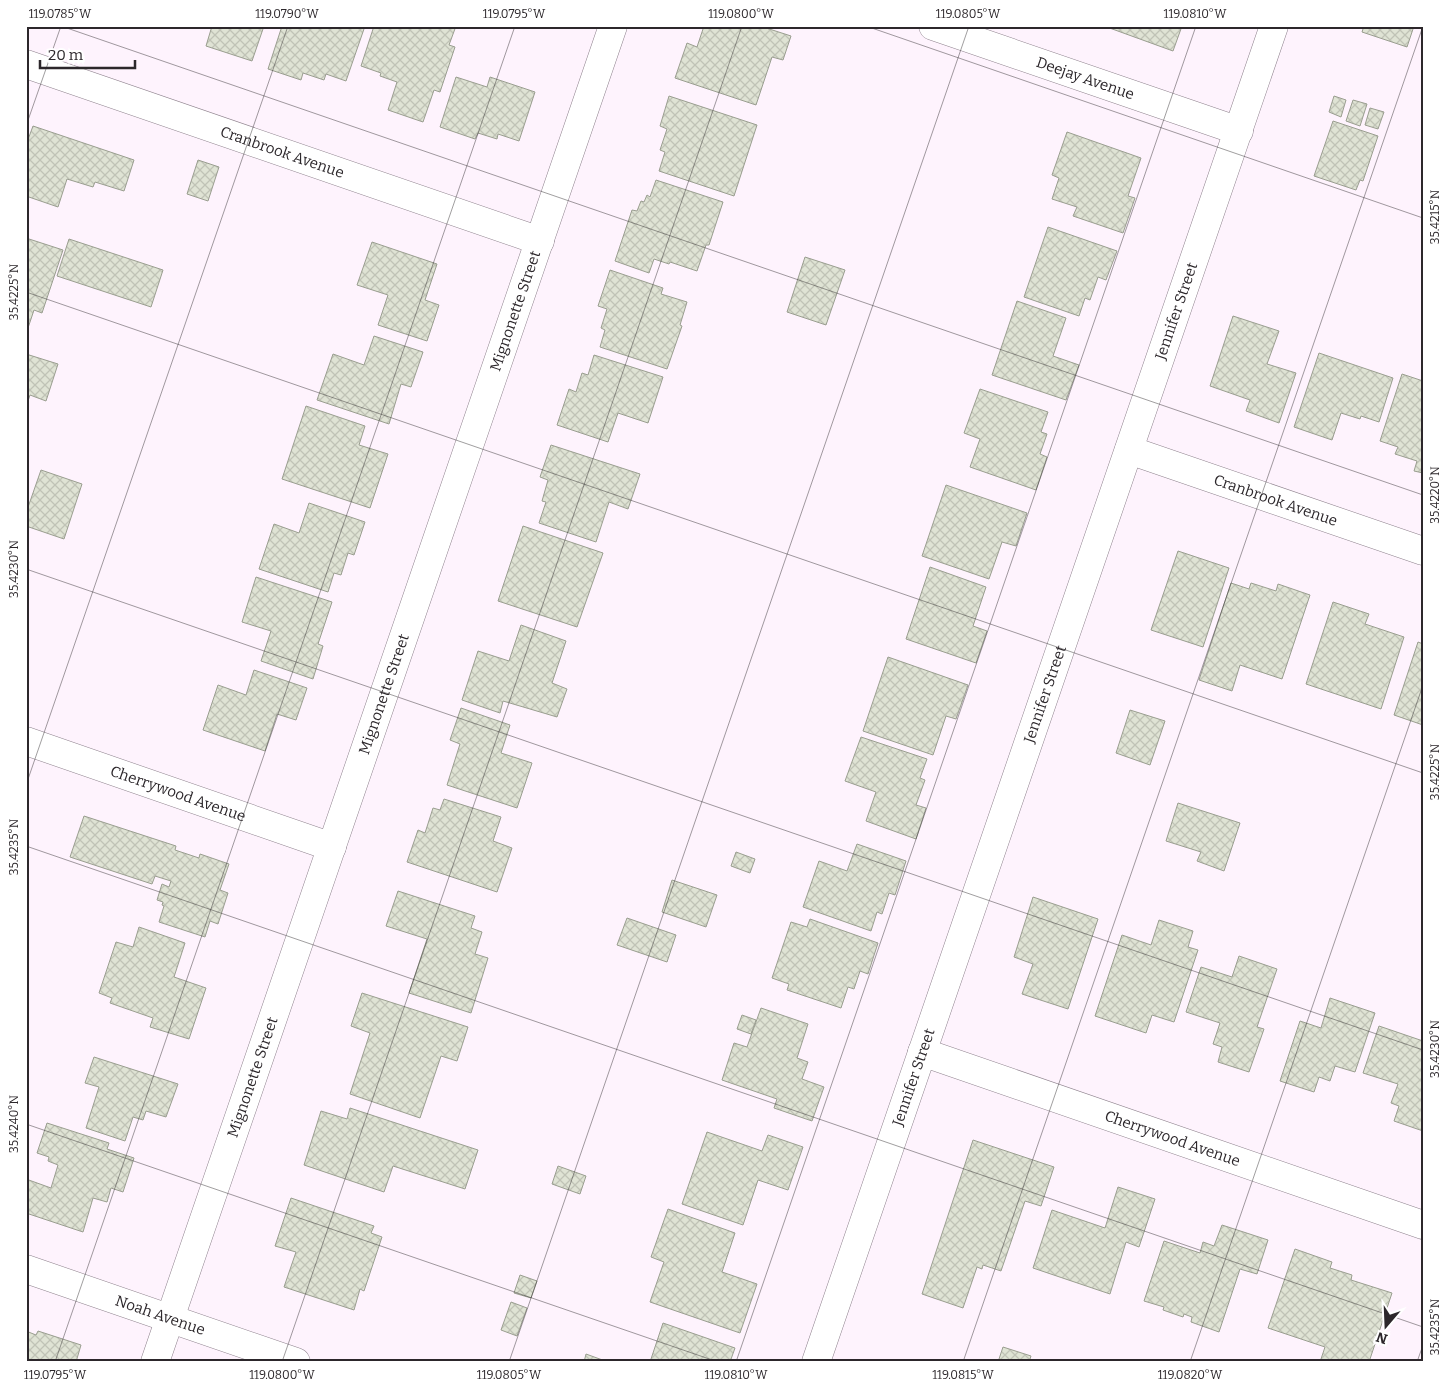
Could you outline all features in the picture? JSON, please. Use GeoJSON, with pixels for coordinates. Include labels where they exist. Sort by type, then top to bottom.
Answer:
{"type":"FeatureCollection","features":[{"type":"Feature","properties":{"kind":"street","name":"Mignonette Street"},"geometry":{"type":"LineString","coordinates":[[155,1362],[613,26]]}},
{"type":"Feature","properties":{"kind":"street","name":"Deejay Avenue"},"geometry":{"type":"LineString","coordinates":[[933,26],[1238,131]]}},
{"type":"Feature","properties":{"kind":"street","name":"Jennifer Street"},"geometry":{"type":"LineString","coordinates":[[816,1362],[1274,26]]}},
{"type":"Feature","properties":{"kind":"street","name":"Cranbrook Avenue"},"geometry":{"type":"LineString","coordinates":[[26,64],[540,241]]}},
{"type":"Feature","properties":{"kind":"street","name":"Cranbrook Avenue"},"geometry":{"type":"LineString","coordinates":[[1129,450],[1423,551]]}},
{"type":"Feature","properties":{"kind":"street","name":"Cherrywood Avenue"},"geometry":{"type":"LineString","coordinates":[[26,741],[332,847]]}},
{"type":"Feature","properties":{"kind":"street","name":"Cherrywood Avenue"},"geometry":{"type":"LineString","coordinates":[[922,1052],[1423,1225]]}},
{"type":"Feature","properties":{"kind":"street","name":"Noah Avenue"},"geometry":{"type":"LineString","coordinates":[[26,1269],[296,1362]]}},
{"type":"Feature","properties":{"kind":"building"},"geometry":{"type":"Polygon","coordinates":[[[212,26],[264,26],[252,61],[206,46],[212,26]]]}},
{"type":"Feature","properties":{"kind":"building"},"geometry":{"type":"Polygon","coordinates":[[[282,26],[365,26],[346,81],[326,74],[324,80],[303,73],[301,80],[268,69],[282,26]]]}},
{"type":"Feature","properties":{"kind":"building"},"geometry":{"type":"Polygon","coordinates":[[[374,26],[456,26],[449,45],[455,47],[440,92],[434,90],[423,122],[388,110],[397,82],[380,76],[381,73],[361,66],[374,26]]]}},
{"type":"Feature","properties":{"kind":"building"},"geometry":{"type":"Polygon","coordinates":[[[704,26],[760,26],[791,36],[783,60],[772,57],[756,105],[675,78],[687,43],[697,47],[704,26]]]}},
{"type":"Feature","properties":{"kind":"building"},"geometry":{"type":"Polygon","coordinates":[[[1104,26],[1182,26],[1173,51],[1104,26]]]}},
{"type":"Feature","properties":{"kind":"building"},"geometry":{"type":"Polygon","coordinates":[[[1364,26],[1414,26],[1407,47],[1362,32],[1364,26]]]}},
{"type":"Feature","properties":{"kind":"building"},"geometry":{"type":"Polygon","coordinates":[[[456,77],[487,87],[490,77],[535,92],[519,141],[498,134],[497,139],[478,133],[475,139],[440,127],[456,77]]]}},
{"type":"Feature","properties":{"kind":"building"},"geometry":{"type":"Polygon","coordinates":[[[669,96],[757,125],[734,196],[659,171],[665,152],[660,150],[667,129],[660,126],[669,96]]]}},
{"type":"Feature","properties":{"kind":"building"},"geometry":{"type":"Polygon","coordinates":[[[1334,96],[1346,100],[1341,117],[1329,112],[1334,96]]]}},
{"type":"Feature","properties":{"kind":"building"},"geometry":{"type":"Polygon","coordinates":[[[1353,100],[1367,104],[1360,126],[1346,121],[1353,100]]]}},
{"type":"Feature","properties":{"kind":"building"},"geometry":{"type":"Polygon","coordinates":[[[1370,108],[1384,112],[1378,129],[1365,125],[1370,108]]]}},
{"type":"Feature","properties":{"kind":"building"},"geometry":{"type":"Polygon","coordinates":[[[1333,121],[1378,136],[1363,181],[1360,180],[1356,190],[1314,176],[1333,121]]]}},
{"type":"Feature","properties":{"kind":"building"},"geometry":{"type":"Polygon","coordinates":[[[33,126],[134,160],[124,191],[95,182],[93,187],[67,179],[58,207],[26,196],[26,145],[33,126]]]}},
{"type":"Feature","properties":{"kind":"building"},"geometry":{"type":"Polygon","coordinates":[[[1067,132],[1141,158],[1128,196],[1135,198],[1123,233],[1073,216],[1077,207],[1052,199],[1059,178],[1052,175],[1067,132]]]}},
{"type":"Feature","properties":{"kind":"building"},"geometry":{"type":"Polygon","coordinates":[[[198,160],[219,167],[208,201],[187,194],[198,160]]]}},
{"type":"Feature","properties":{"kind":"building"},"geometry":{"type":"Polygon","coordinates":[[[656,180],[723,202],[709,245],[706,245],[697,271],[654,259],[649,273],[615,261],[632,210],[637,211],[641,201],[644,202],[647,195],[650,197],[656,180]]]}},
{"type":"Feature","properties":{"kind":"building"},"geometry":{"type":"Polygon","coordinates":[[[1048,227],[1117,251],[1106,280],[1098,277],[1090,300],[1085,298],[1079,316],[1024,297],[1048,227]]]}},
{"type":"Feature","properties":{"kind":"building"},"geometry":{"type":"Polygon","coordinates":[[[26,238],[63,250],[42,313],[34,310],[27,331],[26,238]]]}},
{"type":"Feature","properties":{"kind":"building"},"geometry":{"type":"Polygon","coordinates":[[[69,239],[163,270],[151,307],[57,276],[69,239]]]}},
{"type":"Feature","properties":{"kind":"building"},"geometry":{"type":"Polygon","coordinates":[[[372,242],[437,264],[425,300],[439,305],[427,341],[378,325],[388,295],[357,285],[372,242]]]}},
{"type":"Feature","properties":{"kind":"building"},"geometry":{"type":"Polygon","coordinates":[[[805,257],[845,270],[826,325],[787,312],[805,257]]]}},
{"type":"Feature","properties":{"kind":"building"},"geometry":{"type":"Polygon","coordinates":[[[610,270],[663,288],[661,294],[687,302],[680,325],[682,326],[667,369],[600,347],[605,330],[601,328],[607,309],[598,306],[610,270]]]}},
{"type":"Feature","properties":{"kind":"building"},"geometry":{"type":"Polygon","coordinates":[[[1017,301],[1066,318],[1053,356],[1079,365],[1066,400],[992,375],[1017,301]]]}},
{"type":"Feature","properties":{"kind":"building"},"geometry":{"type":"Polygon","coordinates":[[[1233,316],[1279,331],[1267,364],[1296,373],[1279,423],[1246,411],[1250,400],[1210,386],[1233,316]]]}},
{"type":"Feature","properties":{"kind":"building"},"geometry":{"type":"Polygon","coordinates":[[[374,336],[423,352],[411,387],[401,384],[389,424],[317,400],[333,354],[364,365],[374,336]]]}},
{"type":"Feature","properties":{"kind":"building"},"geometry":{"type":"Polygon","coordinates":[[[1319,353],[1393,378],[1379,422],[1361,416],[1360,419],[1341,413],[1332,440],[1294,427],[1319,353]]]}},
{"type":"Feature","properties":{"kind":"building"},"geometry":{"type":"Polygon","coordinates":[[[26,354],[58,364],[46,401],[30,395],[26,407],[26,354]]]}},
{"type":"Feature","properties":{"kind":"building"},"geometry":{"type":"Polygon","coordinates":[[[594,355],[663,377],[648,423],[618,413],[608,442],[557,425],[569,389],[576,392],[582,373],[588,375],[594,355]]]}},
{"type":"Feature","properties":{"kind":"building"},"geometry":{"type":"Polygon","coordinates":[[[1402,374],[1423,381],[1423,473],[1414,471],[1417,461],[1395,454],[1398,447],[1380,441],[1402,374]]]}},
{"type":"Feature","properties":{"kind":"building"},"geometry":{"type":"Polygon","coordinates":[[[980,389],[1048,412],[1041,432],[1047,434],[1040,454],[1047,457],[1036,490],[970,467],[980,439],[964,433],[980,389]]]}},
{"type":"Feature","properties":{"kind":"building"},"geometry":{"type":"Polygon","coordinates":[[[306,406],[365,426],[359,445],[388,454],[370,508],[282,479],[306,406]]]}},
{"type":"Feature","properties":{"kind":"building"},"geometry":{"type":"Polygon","coordinates":[[[551,445],[640,474],[628,509],[609,502],[596,542],[539,523],[546,502],[542,501],[548,480],[540,477],[551,445]]]}},
{"type":"Feature","properties":{"kind":"building"},"geometry":{"type":"Polygon","coordinates":[[[41,470],[82,484],[64,539],[26,526],[26,513],[41,470]]]}},
{"type":"Feature","properties":{"kind":"building"},"geometry":{"type":"Polygon","coordinates":[[[946,485],[1027,513],[1016,546],[1002,542],[989,579],[922,556],[946,485]]]}},
{"type":"Feature","properties":{"kind":"building"},"geometry":{"type":"Polygon","coordinates":[[[309,503],[365,522],[354,555],[348,553],[341,575],[334,573],[328,592],[259,569],[274,524],[299,533],[309,503]]]}},
{"type":"Feature","properties":{"kind":"building"},"geometry":{"type":"Polygon","coordinates":[[[523,526],[603,553],[577,627],[498,601],[523,526]]]}},
{"type":"Feature","properties":{"kind":"building"},"geometry":{"type":"Polygon","coordinates":[[[1178,551],[1229,568],[1203,647],[1151,630],[1178,551]]]}},
{"type":"Feature","properties":{"kind":"building"},"geometry":{"type":"Polygon","coordinates":[[[930,567],[986,587],[973,626],[987,631],[976,663],[906,639],[930,567]]]}},
{"type":"Feature","properties":{"kind":"building"},"geometry":{"type":"Polygon","coordinates":[[[256,577],[332,602],[318,644],[323,646],[313,679],[261,661],[271,631],[242,622],[256,577]]]}},
{"type":"Feature","properties":{"kind":"building"},"geometry":{"type":"Polygon","coordinates":[[[1231,583],[1249,589],[1251,583],[1276,591],[1278,584],[1310,595],[1282,679],[1240,665],[1232,691],[1199,680],[1231,583]]]}},
{"type":"Feature","properties":{"kind":"building"},"geometry":{"type":"Polygon","coordinates":[[[1333,602],[1369,614],[1365,624],[1404,637],[1381,709],[1306,684],[1333,602]]]}},
{"type":"Feature","properties":{"kind":"building"},"geometry":{"type":"Polygon","coordinates":[[[521,625],[566,641],[552,683],[567,689],[557,717],[503,701],[500,713],[462,700],[478,651],[509,661],[521,625]]]}},
{"type":"Feature","properties":{"kind":"building"},"geometry":{"type":"Polygon","coordinates":[[[1418,642],[1423,644],[1423,725],[1394,715],[1418,642]]]}},
{"type":"Feature","properties":{"kind":"building"},"geometry":{"type":"Polygon","coordinates":[[[888,657],[968,685],[956,719],[946,716],[933,755],[863,731],[888,657]]]}},
{"type":"Feature","properties":{"kind":"building"},"geometry":{"type":"Polygon","coordinates":[[[254,670],[307,688],[296,720],[277,714],[265,751],[203,730],[218,685],[246,695],[254,670]]]}},
{"type":"Feature","properties":{"kind":"building"},"geometry":{"type":"Polygon","coordinates":[[[461,708],[510,725],[501,753],[532,763],[517,808],[447,785],[460,744],[450,740],[461,708]]]}},
{"type":"Feature","properties":{"kind":"building"},"geometry":{"type":"Polygon","coordinates":[[[1130,710],[1165,721],[1150,765],[1116,753],[1130,710]]]}},
{"type":"Feature","properties":{"kind":"building"},"geometry":{"type":"Polygon","coordinates":[[[861,737],[927,759],[920,778],[925,780],[916,805],[926,808],[916,839],[866,821],[876,792],[845,781],[861,737]]]}},
{"type":"Feature","properties":{"kind":"building"},"geometry":{"type":"Polygon","coordinates":[[[444,799],[501,817],[493,841],[512,848],[497,892],[407,862],[418,830],[425,833],[433,808],[440,810],[444,799]]]}},
{"type":"Feature","properties":{"kind":"building"},"geometry":{"type":"Polygon","coordinates":[[[1178,803],[1240,823],[1224,871],[1197,861],[1201,852],[1166,841],[1178,803]]]}},
{"type":"Feature","properties":{"kind":"building"},"geometry":{"type":"Polygon","coordinates":[[[84,816],[176,846],[175,850],[199,858],[200,854],[229,864],[220,890],[228,893],[218,924],[210,921],[205,937],[159,922],[164,906],[162,905],[163,902],[157,900],[162,884],[169,887],[171,881],[155,876],[152,884],[70,857],[84,816]]]}},
{"type":"Feature","properties":{"kind":"building"},"geometry":{"type":"Polygon","coordinates":[[[857,844],[906,861],[895,895],[889,893],[882,914],[877,912],[871,931],[803,907],[819,861],[847,871],[857,844]]]}},
{"type":"Feature","properties":{"kind":"building"},"geometry":{"type":"Polygon","coordinates":[[[736,852],[755,859],[750,873],[731,866],[736,852]]]}},
{"type":"Feature","properties":{"kind":"building"},"geometry":{"type":"Polygon","coordinates":[[[672,880],[717,895],[706,927],[662,912],[672,880]]]}},
{"type":"Feature","properties":{"kind":"building"},"geometry":{"type":"Polygon","coordinates":[[[398,891],[475,916],[471,928],[482,932],[475,954],[488,958],[471,1013],[409,993],[427,939],[386,926],[398,891]]]}},
{"type":"Feature","properties":{"kind":"building"},"geometry":{"type":"Polygon","coordinates":[[[1033,897],[1098,919],[1068,1009],[1022,994],[1033,964],[1014,957],[1033,897]]]}},
{"type":"Feature","properties":{"kind":"building"},"geometry":{"type":"Polygon","coordinates":[[[627,918],[676,935],[667,962],[617,945],[627,918]]]}},
{"type":"Feature","properties":{"kind":"building"},"geometry":{"type":"Polygon","coordinates":[[[810,919],[878,943],[868,974],[860,971],[854,989],[848,987],[841,1008],[787,990],[789,984],[772,978],[791,922],[807,927],[810,919]]]}},
{"type":"Feature","properties":{"kind":"building"},"geometry":{"type":"Polygon","coordinates":[[[1159,920],[1193,931],[1188,947],[1198,950],[1174,1022],[1152,1015],[1146,1033],[1095,1016],[1122,935],[1151,945],[1159,920]]]}},
{"type":"Feature","properties":{"kind":"building"},"geometry":{"type":"Polygon","coordinates":[[[139,927],[185,943],[174,977],[206,988],[189,1039],[150,1027],[153,1018],[110,1003],[112,998],[99,993],[116,942],[133,947],[139,927]]]}},
{"type":"Feature","properties":{"kind":"building"},"geometry":{"type":"Polygon","coordinates":[[[1239,956],[1277,969],[1257,1027],[1264,1029],[1249,1072],[1218,1062],[1222,1047],[1213,1044],[1220,1023],[1186,1012],[1201,967],[1232,977],[1239,956]]]}},
{"type":"Feature","properties":{"kind":"building"},"geometry":{"type":"Polygon","coordinates":[[[362,993],[468,1027],[457,1061],[441,1056],[420,1118],[350,1094],[370,1033],[351,1026],[362,993]]]}},
{"type":"Feature","properties":{"kind":"building"},"geometry":{"type":"Polygon","coordinates":[[[1330,998],[1375,1013],[1355,1072],[1335,1066],[1330,1081],[1319,1077],[1314,1092],[1280,1081],[1300,1021],[1321,1028],[1330,998]]]}},
{"type":"Feature","properties":{"kind":"building"},"geometry":{"type":"Polygon","coordinates":[[[761,1008],[808,1024],[797,1058],[808,1062],[802,1079],[824,1087],[812,1121],[774,1108],[777,1099],[722,1080],[734,1043],[747,1047],[761,1008]]]}},
{"type":"Feature","properties":{"kind":"building"},"geometry":{"type":"Polygon","coordinates":[[[742,1015],[756,1020],[751,1034],[737,1029],[742,1015]]]}},
{"type":"Feature","properties":{"kind":"building"},"geometry":{"type":"Polygon","coordinates":[[[1379,1026],[1423,1041],[1423,1131],[1394,1121],[1399,1106],[1391,1103],[1398,1084],[1363,1073],[1379,1026]]]}},
{"type":"Feature","properties":{"kind":"building"},"geometry":{"type":"Polygon","coordinates":[[[94,1057],[178,1084],[166,1117],[146,1111],[143,1120],[133,1117],[125,1141],[86,1128],[99,1087],[85,1083],[94,1057]]]}},
{"type":"Feature","properties":{"kind":"building"},"geometry":{"type":"Polygon","coordinates":[[[350,1108],[478,1150],[465,1189],[393,1166],[384,1192],[304,1165],[321,1111],[347,1119],[350,1108]]]}},
{"type":"Feature","properties":{"kind":"building"},"geometry":{"type":"Polygon","coordinates":[[[47,1123],[109,1143],[107,1149],[134,1158],[123,1192],[111,1188],[107,1202],[93,1198],[83,1232],[26,1213],[26,1179],[51,1188],[58,1165],[48,1161],[49,1157],[37,1153],[47,1123]]]}},
{"type":"Feature","properties":{"kind":"building"},"geometry":{"type":"Polygon","coordinates":[[[707,1132],[762,1151],[768,1135],[803,1147],[788,1190],[758,1180],[743,1225],[682,1204],[707,1132]]]}},
{"type":"Feature","properties":{"kind":"building"},"geometry":{"type":"Polygon","coordinates":[[[973,1140],[1054,1167],[1041,1206],[1025,1201],[1001,1271],[983,1265],[982,1269],[977,1267],[963,1308],[922,1294],[973,1140]]]}},
{"type":"Feature","properties":{"kind":"building"},"geometry":{"type":"Polygon","coordinates":[[[558,1166],[586,1176],[580,1194],[552,1184],[558,1166]]]}},
{"type":"Feature","properties":{"kind":"building"},"geometry":{"type":"Polygon","coordinates":[[[1118,1187],[1155,1199],[1139,1247],[1126,1242],[1110,1294],[1033,1268],[1052,1210],[1105,1228],[1118,1187]]]}},
{"type":"Feature","properties":{"kind":"building"},"geometry":{"type":"Polygon","coordinates":[[[291,1198],[374,1226],[371,1233],[382,1237],[364,1291],[360,1289],[354,1310],[284,1287],[296,1252],[275,1246],[291,1198]]]}},
{"type":"Feature","properties":{"kind":"building"},"geometry":{"type":"Polygon","coordinates":[[[668,1209],[735,1233],[722,1272],[757,1284],[740,1333],[650,1302],[664,1262],[651,1257],[668,1209]]]}},
{"type":"Feature","properties":{"kind":"building"},"geometry":{"type":"Polygon","coordinates":[[[1222,1225],[1268,1240],[1257,1274],[1240,1269],[1219,1332],[1191,1322],[1192,1317],[1184,1314],[1183,1317],[1163,1310],[1164,1307],[1144,1301],[1164,1241],[1200,1253],[1203,1242],[1214,1246],[1222,1225]]]}},
{"type":"Feature","properties":{"kind":"building"},"geometry":{"type":"Polygon","coordinates":[[[1295,1249],[1332,1262],[1330,1268],[1352,1275],[1351,1280],[1392,1293],[1369,1362],[1328,1362],[1321,1359],[1325,1347],[1268,1328],[1295,1249]]]}},
{"type":"Feature","properties":{"kind":"building"},"geometry":{"type":"Polygon","coordinates":[[[520,1275],[537,1281],[531,1298],[514,1293],[520,1275]]]}},
{"type":"Feature","properties":{"kind":"building"},"geometry":{"type":"Polygon","coordinates":[[[511,1302],[527,1308],[517,1336],[501,1330],[511,1302]]]}},
{"type":"Feature","properties":{"kind":"building"},"geometry":{"type":"Polygon","coordinates":[[[663,1323],[735,1348],[730,1362],[650,1362],[663,1323]]]}},
{"type":"Feature","properties":{"kind":"building"},"geometry":{"type":"Polygon","coordinates":[[[26,1331],[36,1335],[38,1331],[81,1345],[76,1362],[26,1362],[26,1331]]]}},
{"type":"Feature","properties":{"kind":"building"},"geometry":{"type":"Polygon","coordinates":[[[1003,1347],[1031,1356],[1029,1362],[998,1362],[1003,1347]]]}},
{"type":"Feature","properties":{"kind":"building"},"geometry":{"type":"Polygon","coordinates":[[[586,1354],[608,1362],[584,1362],[586,1354]]]}}]}
